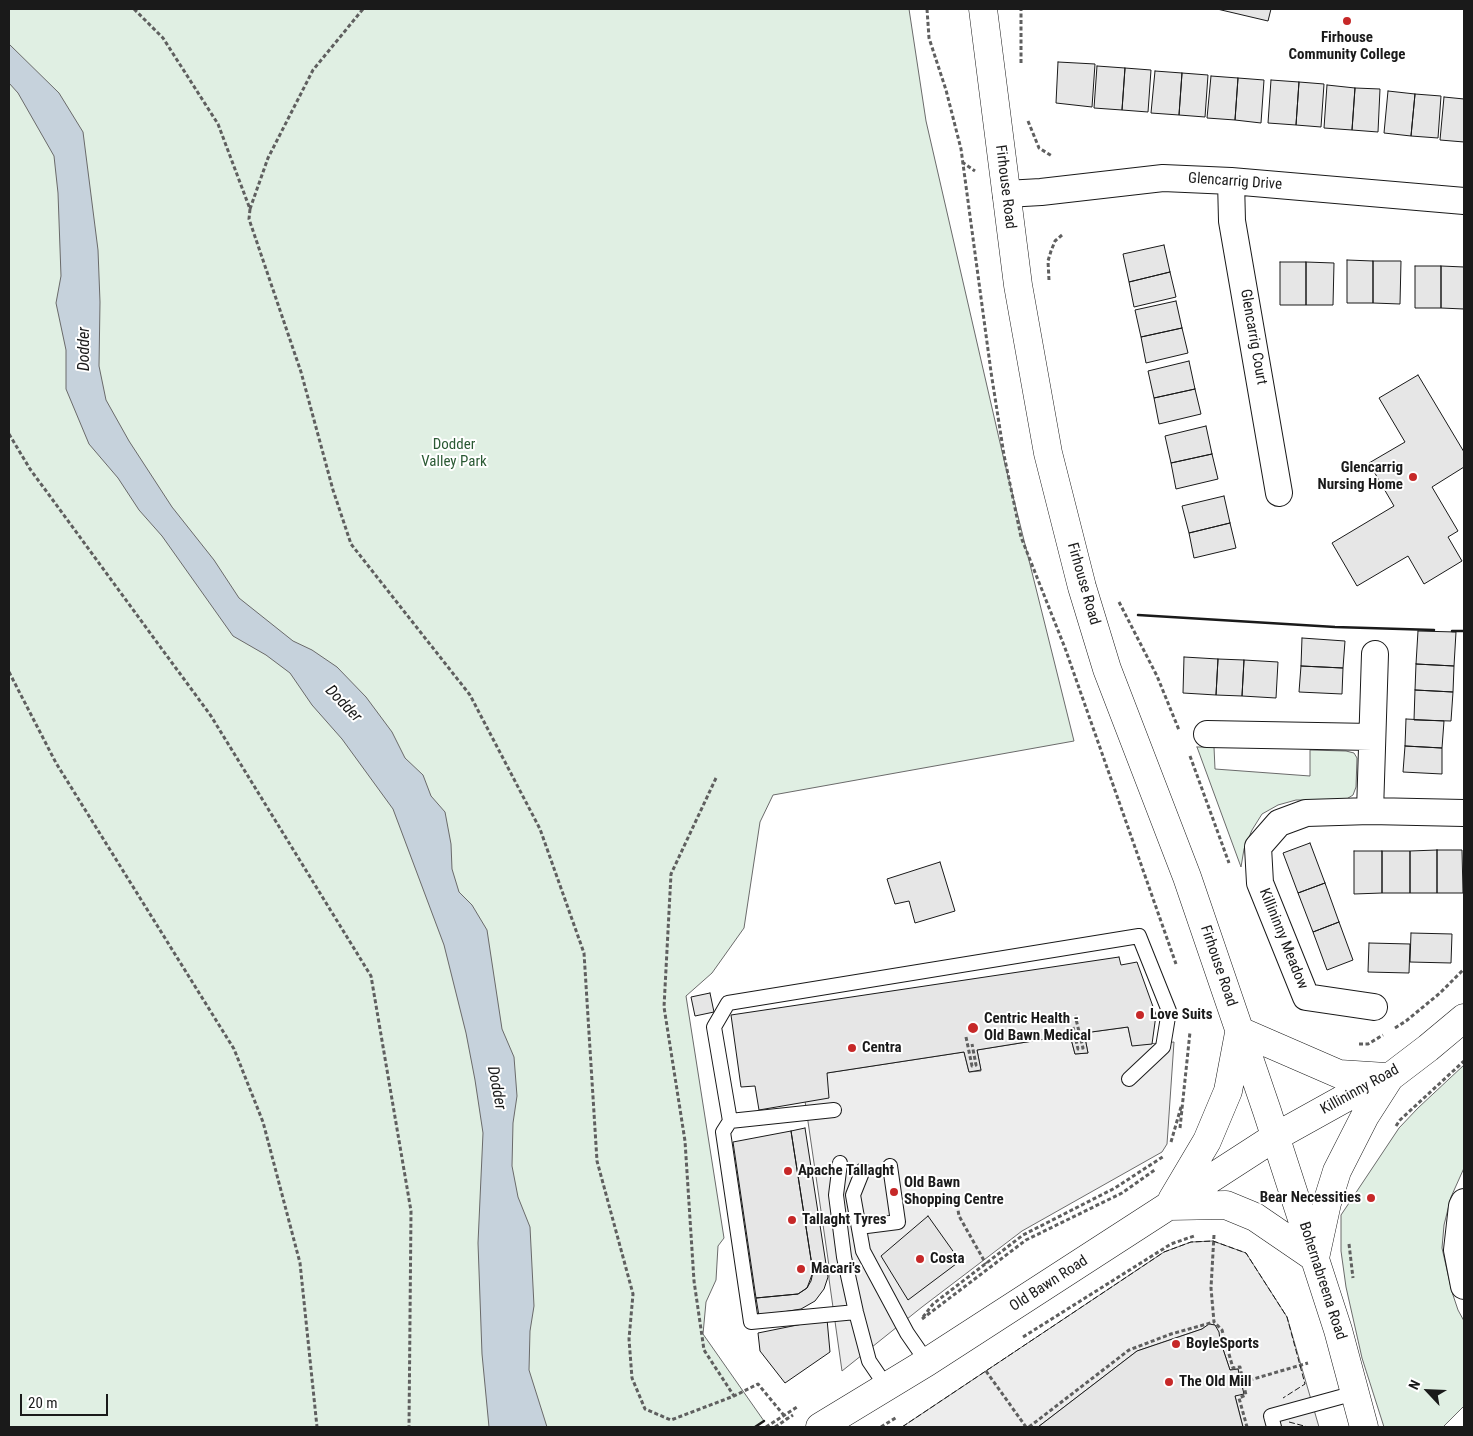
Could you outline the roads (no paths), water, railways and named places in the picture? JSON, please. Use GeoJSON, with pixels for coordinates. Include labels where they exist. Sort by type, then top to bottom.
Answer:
{"type":"FeatureCollection","features":[{"type":"Feature","properties":{"kind":"main road","name":"Firhouse Road"},"geometry":{"type":"LineString","coordinates":[[983,9],[1018,285],[1048,453],[1082,587],[1107,669],[1188,877],[1275,1137]]}},
{"type":"Feature","properties":{"kind":"main road","name":"Killininny Road"},"geometry":{"type":"LineString","coordinates":[[1275,1137],[1356,1092],[1390,1077],[1464,1018]]}},
{"type":"Feature","properties":{"kind":"main road"},"geometry":{"type":"LineString","coordinates":[[1240,1031],[1339,1074],[1390,1077],[1365,1116],[1337,1171],[1327,1204],[1315,1258],[1254,1217],[1226,1205],[1169,1206],[1207,1141],[1228,1091],[1240,1031]]}},
{"type":"Feature","properties":{"kind":"main road","name":"Old Bawn Road"},"geometry":{"type":"LineString","coordinates":[[820,1427],[927,1362],[1275,1137]]}},
{"type":"Feature","properties":{"kind":"main road","name":"Bohernabreena Road"},"geometry":{"type":"LineString","coordinates":[[1275,1137],[1338,1330],[1364,1427]]}},
{"type":"Feature","properties":{"kind":"street","name":"Glencarrig Drive"},"geometry":{"type":"LineString","coordinates":[[1006,194],[1041,192],[1163,178],[1231,181],[1464,201]]}},
{"type":"Feature","properties":{"kind":"street","name":"Glencarrig Court"},"geometry":{"type":"LineString","coordinates":[[1231,181],[1232,221],[1279,493]]}},
{"type":"Feature","properties":{"kind":"street"},"geometry":{"type":"LineString","coordinates":[[1370,811],[1375,654]]}},
{"type":"Feature","properties":{"kind":"street"},"geometry":{"type":"LineString","coordinates":[[1208,734],[1372,736]]}},
{"type":"Feature","properties":{"kind":"street","name":"Killininny Meadow"},"geometry":{"type":"LineString","coordinates":[[1374,1007],[1306,998],[1260,883],[1258,846],[1279,823],[1306,813],[1370,811],[1464,813]]}},
{"type":"Feature","properties":{"kind":"street"},"geometry":{"type":"LineString","coordinates":[[1464,1202],[1458,1250],[1464,1286]]}},
{"type":"Feature","properties":{"kind":"lane"},"geometry":{"type":"LineString","coordinates":[[856,1312],[751,1322],[723,1132],[730,1121],[714,1027],[728,1003],[1139,936],[1169,1011],[1163,1047],[1129,1079]]}},
{"type":"Feature","properties":{"kind":"lane"},"geometry":{"type":"LineString","coordinates":[[730,1121],[834,1110]]}},
{"type":"Feature","properties":{"kind":"lane"},"geometry":{"type":"LineString","coordinates":[[840,1163],[836,1195],[844,1257],[869,1361],[886,1386]]}},
{"type":"Feature","properties":{"kind":"lane"},"geometry":{"type":"LineString","coordinates":[[859,1227],[898,1222],[890,1166]]}},
{"type":"Feature","properties":{"kind":"lane"},"geometry":{"type":"LineString","coordinates":[[863,1170],[854,1195],[863,1252],[907,1333],[927,1362]]}},
{"type":"Feature","properties":{"kind":"lane"},"geometry":{"type":"LineString","coordinates":[[1274,1427],[1271,1416],[1355,1393]]}},
{"type":"Feature","properties":{"kind":"water","name":"Dodder"},"geometry":{"type":"Polygon","coordinates":[[[9,44],[59,93],[83,132],[98,250],[100,302],[99,366],[106,400],[129,441],[172,507],[214,560],[239,598],[293,641],[312,650],[337,667],[366,697],[392,732],[405,758],[423,775],[431,796],[445,812],[451,844],[452,869],[459,892],[472,905],[487,930],[502,1029],[514,1057],[517,1096],[513,1123],[512,1166],[518,1197],[530,1227],[534,1306],[530,1331],[529,1370],[547,1427],[489,1427],[482,1354],[478,1243],[483,1133],[475,1080],[466,1033],[444,945],[393,809],[342,739],[312,705],[290,673],[266,655],[233,636],[162,536],[139,510],[118,478],[89,444],[66,389],[66,350],[56,303],[61,276],[58,193],[54,156],[18,93],[9,83],[9,44]]]}},
{"type":"Feature","properties":{"kind":"place","name":"Firhouse Community College"},"geometry":{"type":"Point","coordinates":[1347,21]}},
{"type":"Feature","properties":{"kind":"place","name":"Glencarrig Nursing Home"},"geometry":{"type":"Point","coordinates":[1413,477]}},
{"type":"Feature","properties":{"kind":"place","name":"Love Suits"},"geometry":{"type":"Point","coordinates":[1140,1015]}},
{"type":"Feature","properties":{"kind":"place","name":"Centric Health - Old Bawn Medical"},"geometry":{"type":"Point","coordinates":[973,1028]}},
{"type":"Feature","properties":{"kind":"place","name":"Centra"},"geometry":{"type":"Point","coordinates":[852,1048]}},
{"type":"Feature","properties":{"kind":"place","name":"Apache Tallaght"},"geometry":{"type":"Point","coordinates":[788,1171]}},
{"type":"Feature","properties":{"kind":"place","name":"Old Bawn Shopping Centre"},"geometry":{"type":"Point","coordinates":[894,1192]}},
{"type":"Feature","properties":{"kind":"place","name":"Bear Necessities"},"geometry":{"type":"Point","coordinates":[1371,1198]}},
{"type":"Feature","properties":{"kind":"place","name":"Tallaght Tyres"},"geometry":{"type":"Point","coordinates":[792,1220]}},
{"type":"Feature","properties":{"kind":"place","name":"Costa"},"geometry":{"type":"Point","coordinates":[920,1259]}},
{"type":"Feature","properties":{"kind":"place","name":"Macari's"},"geometry":{"type":"Point","coordinates":[801,1269]}},
{"type":"Feature","properties":{"kind":"place","name":"BoyleSports"},"geometry":{"type":"Point","coordinates":[1176,1344]}},
{"type":"Feature","properties":{"kind":"place","name":"The Old Mill"},"geometry":{"type":"Point","coordinates":[1169,1382]}},
{"type":"Feature","properties":{"kind":"park label","name":"Dodder Valley Park"},"geometry":{"type":"Point","coordinates":[454,454]}}]}
